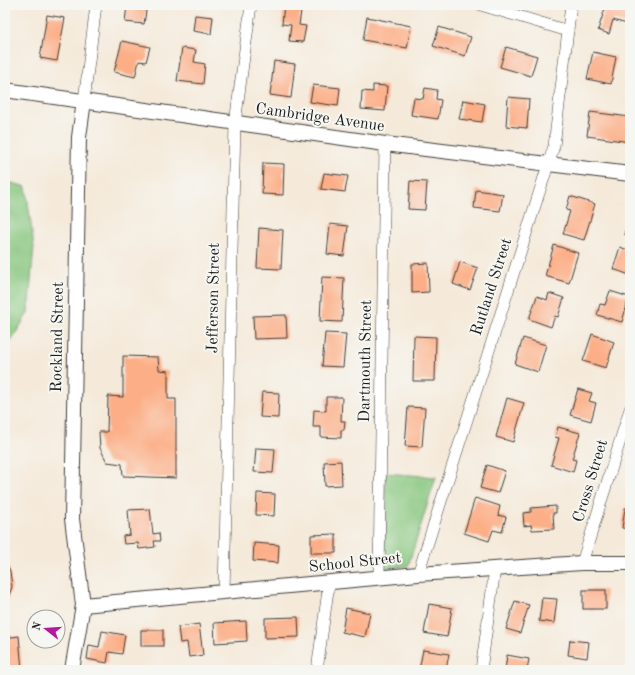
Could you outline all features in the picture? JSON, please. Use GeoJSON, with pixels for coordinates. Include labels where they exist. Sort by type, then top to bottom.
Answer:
{"type":"FeatureCollection","features":[{"type":"Feature","properties":{"kind":"street","name":"Rockland Street"},"geometry":{"type":"LineString","coordinates":[[72,670],[84,604],[72,519],[79,137],[96,5]]}},
{"type":"Feature","properties":{"kind":"street","name":"Jefferson Street"},"geometry":{"type":"LineString","coordinates":[[224,592],[235,123],[251,5]]}},
{"type":"Feature","properties":{"kind":"street"},"geometry":{"type":"LineString","coordinates":[[481,5],[568,31]]}},
{"type":"Feature","properties":{"kind":"street","name":"Rutland Street"},"geometry":{"type":"LineString","coordinates":[[418,574],[554,146],[571,5]]}},
{"type":"Feature","properties":{"kind":"street","name":"Cambridge Avenue"},"geometry":{"type":"LineString","coordinates":[[5,90],[385,144],[630,174]]}},
{"type":"Feature","properties":{"kind":"street","name":"Dartmouth Street"},"geometry":{"type":"LineString","coordinates":[[379,577],[385,144]]}},
{"type":"Feature","properties":{"kind":"street","name":"Cross Street"},"geometry":{"type":"LineString","coordinates":[[582,563],[630,409]]}},
{"type":"Feature","properties":{"kind":"street","name":"School Street"},"geometry":{"type":"LineString","coordinates":[[84,604],[418,574],[582,563],[630,563]]}},
{"type":"Feature","properties":{"kind":"street"},"geometry":{"type":"LineString","coordinates":[[481,670],[495,569]]}},
{"type":"Feature","properties":{"kind":"street"},"geometry":{"type":"LineString","coordinates":[[317,670],[329,583]]}},
{"type":"Feature","properties":{"kind":"green space"},"geometry":{"type":"Polygon","coordinates":[[[5,181],[26,187],[34,247],[28,313],[5,351],[5,181]]]}},
{"type":"Feature","properties":{"kind":"green space"},"geometry":{"type":"Polygon","coordinates":[[[385,473],[436,477],[408,566],[384,569],[385,473]]]}},
{"type":"Feature","properties":{"kind":"building"},"geometry":{"type":"Polygon","coordinates":[[[127,5],[147,5],[144,24],[125,22],[127,5]]]}},
{"type":"Feature","properties":{"kind":"building"},"geometry":{"type":"Polygon","coordinates":[[[284,5],[302,5],[299,25],[306,26],[303,42],[289,41],[291,25],[282,24],[284,5]]]}},
{"type":"Feature","properties":{"kind":"building"},"geometry":{"type":"Polygon","coordinates":[[[606,5],[630,6],[627,24],[613,20],[609,34],[598,30],[606,5]]]}},
{"type":"Feature","properties":{"kind":"building"},"geometry":{"type":"Polygon","coordinates":[[[47,15],[65,18],[57,61],[40,58],[47,15]]]}},
{"type":"Feature","properties":{"kind":"building"},"geometry":{"type":"Polygon","coordinates":[[[195,15],[213,17],[211,34],[193,31],[195,15]]]}},
{"type":"Feature","properties":{"kind":"building"},"geometry":{"type":"Polygon","coordinates":[[[367,17],[411,26],[407,48],[363,40],[367,17]]]}},
{"type":"Feature","properties":{"kind":"building"},"geometry":{"type":"Polygon","coordinates":[[[439,27],[471,37],[465,56],[433,46],[439,27]]]}},
{"type":"Feature","properties":{"kind":"building"},"geometry":{"type":"Polygon","coordinates":[[[122,41],[150,47],[146,62],[139,61],[135,77],[114,72],[122,41]]]}},
{"type":"Feature","properties":{"kind":"building"},"geometry":{"type":"Polygon","coordinates":[[[506,47],[537,56],[531,76],[500,67],[506,47]]]}},
{"type":"Feature","properties":{"kind":"building"},"geometry":{"type":"Polygon","coordinates":[[[182,48],[196,50],[194,62],[205,64],[203,84],[177,81],[182,48]]]}},
{"type":"Feature","properties":{"kind":"building"},"geometry":{"type":"Polygon","coordinates":[[[593,52],[616,57],[611,84],[587,79],[593,52]]]}},
{"type":"Feature","properties":{"kind":"building"},"geometry":{"type":"Polygon","coordinates":[[[274,61],[295,64],[291,98],[270,95],[274,61]]]}},
{"type":"Feature","properties":{"kind":"building"},"geometry":{"type":"Polygon","coordinates":[[[313,85],[340,88],[338,106],[310,102],[313,85]]]}},
{"type":"Feature","properties":{"kind":"building"},"geometry":{"type":"Polygon","coordinates":[[[373,85],[387,86],[385,111],[361,109],[362,91],[373,92],[373,85]]]}},
{"type":"Feature","properties":{"kind":"building"},"geometry":{"type":"Polygon","coordinates":[[[425,88],[437,90],[436,99],[441,100],[438,119],[411,115],[414,98],[423,99],[425,88]]]}},
{"type":"Feature","properties":{"kind":"building"},"geometry":{"type":"Polygon","coordinates":[[[508,97],[529,99],[527,128],[506,126],[508,97]]]}},
{"type":"Feature","properties":{"kind":"building"},"geometry":{"type":"Polygon","coordinates":[[[463,100],[485,104],[482,122],[459,119],[463,100]]]}},
{"type":"Feature","properties":{"kind":"building"},"geometry":{"type":"Polygon","coordinates":[[[590,112],[630,117],[630,142],[587,136],[590,112]]]}},
{"type":"Feature","properties":{"kind":"building"},"geometry":{"type":"Polygon","coordinates":[[[263,163],[284,164],[283,195],[262,194],[263,163]]]}},
{"type":"Feature","properties":{"kind":"building"},"geometry":{"type":"Polygon","coordinates":[[[324,173],[348,176],[345,192],[321,189],[324,173]]]}},
{"type":"Feature","properties":{"kind":"building"},"geometry":{"type":"Polygon","coordinates":[[[410,181],[427,182],[425,210],[408,209],[410,181]]]}},
{"type":"Feature","properties":{"kind":"building"},"geometry":{"type":"Polygon","coordinates":[[[476,190],[503,194],[500,211],[474,208],[476,190]]]}},
{"type":"Feature","properties":{"kind":"building"},"geometry":{"type":"Polygon","coordinates":[[[570,196],[595,204],[584,240],[563,234],[570,211],[566,210],[570,196]]]}},
{"type":"Feature","properties":{"kind":"building"},"geometry":{"type":"Polygon","coordinates":[[[630,217],[630,235],[624,234],[630,217]]]}},
{"type":"Feature","properties":{"kind":"building"},"geometry":{"type":"Polygon","coordinates":[[[330,224],[348,226],[344,256],[327,254],[330,224]]]}},
{"type":"Feature","properties":{"kind":"building"},"geometry":{"type":"Polygon","coordinates":[[[259,228],[283,230],[281,269],[257,268],[259,228]]]}},
{"type":"Feature","properties":{"kind":"building"},"geometry":{"type":"Polygon","coordinates":[[[554,245],[578,253],[569,283],[545,276],[554,245]]]}},
{"type":"Feature","properties":{"kind":"building"},"geometry":{"type":"Polygon","coordinates":[[[620,247],[630,251],[630,275],[613,269],[620,247]]]}},
{"type":"Feature","properties":{"kind":"building"},"geometry":{"type":"Polygon","coordinates":[[[460,262],[478,268],[470,290],[453,284],[460,262]]]}},
{"type":"Feature","properties":{"kind":"building"},"geometry":{"type":"Polygon","coordinates":[[[428,263],[429,292],[412,293],[412,264],[428,263]]]}},
{"type":"Feature","properties":{"kind":"building"},"geometry":{"type":"Polygon","coordinates":[[[322,277],[344,278],[342,322],[320,321],[322,277]]]}},
{"type":"Feature","properties":{"kind":"building"},"geometry":{"type":"Polygon","coordinates":[[[610,291],[629,297],[622,322],[597,315],[600,304],[605,305],[610,291]]]}},
{"type":"Feature","properties":{"kind":"building"},"geometry":{"type":"Polygon","coordinates":[[[549,293],[564,298],[558,317],[555,316],[551,327],[529,319],[537,296],[547,300],[549,293]]]}},
{"type":"Feature","properties":{"kind":"building"},"geometry":{"type":"Polygon","coordinates":[[[286,315],[287,338],[254,339],[253,316],[286,315]]]}},
{"type":"Feature","properties":{"kind":"building"},"geometry":{"type":"Polygon","coordinates":[[[325,333],[346,334],[343,367],[322,366],[325,333]]]}},
{"type":"Feature","properties":{"kind":"building"},"geometry":{"type":"Polygon","coordinates":[[[592,334],[614,342],[606,368],[583,361],[592,334]]]}},
{"type":"Feature","properties":{"kind":"building"},"geometry":{"type":"Polygon","coordinates":[[[414,336],[436,337],[435,381],[413,381],[414,336]]]}},
{"type":"Feature","properties":{"kind":"building"},"geometry":{"type":"Polygon","coordinates":[[[523,338],[546,345],[538,372],[515,364],[523,338]]]}},
{"type":"Feature","properties":{"kind":"building"},"geometry":{"type":"Polygon","coordinates":[[[123,356],[158,357],[159,370],[168,371],[168,399],[176,399],[176,478],[123,476],[122,464],[107,462],[100,448],[99,432],[107,432],[108,396],[123,397],[123,356]]]}},
{"type":"Feature","properties":{"kind":"building"},"geometry":{"type":"Polygon","coordinates":[[[578,389],[592,393],[589,401],[596,403],[591,421],[570,415],[578,389]]]}},
{"type":"Feature","properties":{"kind":"building"},"geometry":{"type":"Polygon","coordinates":[[[262,392],[279,393],[278,418],[260,417],[262,392]]]}},
{"type":"Feature","properties":{"kind":"building"},"geometry":{"type":"Polygon","coordinates":[[[326,397],[342,397],[341,421],[345,421],[344,430],[341,430],[341,438],[321,437],[321,427],[313,427],[314,410],[326,411],[326,397]]]}},
{"type":"Feature","properties":{"kind":"building"},"geometry":{"type":"Polygon","coordinates":[[[507,398],[524,403],[513,442],[496,437],[507,398]]]}},
{"type":"Feature","properties":{"kind":"building"},"geometry":{"type":"Polygon","coordinates":[[[408,407],[425,408],[422,447],[405,446],[408,407]]]}},
{"type":"Feature","properties":{"kind":"building"},"geometry":{"type":"Polygon","coordinates":[[[558,427],[580,433],[572,459],[576,460],[573,472],[551,465],[559,438],[555,437],[558,427]]]}},
{"type":"Feature","properties":{"kind":"building"},"geometry":{"type":"Polygon","coordinates":[[[256,448],[275,449],[273,473],[254,472],[256,448]]]}},
{"type":"Feature","properties":{"kind":"building"},"geometry":{"type":"Polygon","coordinates":[[[341,461],[342,485],[325,486],[324,462],[341,461]]]}},
{"type":"Feature","properties":{"kind":"building"},"geometry":{"type":"Polygon","coordinates":[[[487,465],[505,471],[498,493],[480,488],[487,465]]]}},
{"type":"Feature","properties":{"kind":"building"},"geometry":{"type":"Polygon","coordinates":[[[257,493],[275,494],[274,516],[256,515],[257,493]]]}},
{"type":"Feature","properties":{"kind":"building"},"geometry":{"type":"Polygon","coordinates":[[[475,498],[500,506],[498,515],[506,517],[502,532],[493,530],[489,541],[464,533],[475,498]]]}},
{"type":"Feature","properties":{"kind":"building"},"geometry":{"type":"Polygon","coordinates":[[[556,506],[556,513],[553,513],[554,529],[532,530],[531,525],[524,526],[523,513],[531,512],[531,508],[556,506]]]}},
{"type":"Feature","properties":{"kind":"building"},"geometry":{"type":"Polygon","coordinates":[[[625,508],[630,509],[630,529],[622,528],[625,508]]]}},
{"type":"Feature","properties":{"kind":"building"},"geometry":{"type":"Polygon","coordinates":[[[150,509],[153,534],[159,533],[160,541],[154,541],[155,547],[139,549],[138,543],[124,544],[123,536],[130,535],[128,510],[150,509]]]}},
{"type":"Feature","properties":{"kind":"building"},"geometry":{"type":"Polygon","coordinates":[[[336,534],[336,553],[311,553],[311,535],[336,534]]]}},
{"type":"Feature","properties":{"kind":"building"},"geometry":{"type":"Polygon","coordinates":[[[254,543],[279,545],[278,563],[253,561],[254,543]]]}},
{"type":"Feature","properties":{"kind":"building"},"geometry":{"type":"Polygon","coordinates":[[[5,560],[10,571],[12,587],[5,606],[5,560]]]}},
{"type":"Feature","properties":{"kind":"building"},"geometry":{"type":"Polygon","coordinates":[[[583,590],[606,590],[606,609],[583,609],[583,590]]]}},
{"type":"Feature","properties":{"kind":"building"},"geometry":{"type":"Polygon","coordinates":[[[542,598],[557,599],[554,623],[539,621],[542,598]]]}},
{"type":"Feature","properties":{"kind":"building"},"geometry":{"type":"Polygon","coordinates":[[[515,601],[529,605],[520,633],[506,629],[515,601]]]}},
{"type":"Feature","properties":{"kind":"building"},"geometry":{"type":"Polygon","coordinates":[[[429,604],[452,608],[447,637],[424,633],[429,604]]]}},
{"type":"Feature","properties":{"kind":"building"},"geometry":{"type":"Polygon","coordinates":[[[346,608],[370,613],[365,637],[342,632],[346,608]]]}},
{"type":"Feature","properties":{"kind":"building"},"geometry":{"type":"Polygon","coordinates":[[[298,617],[299,637],[265,638],[265,618],[298,617]]]}},
{"type":"Feature","properties":{"kind":"building"},"geometry":{"type":"Polygon","coordinates":[[[246,621],[247,641],[215,643],[214,623],[246,621]]]}},
{"type":"Feature","properties":{"kind":"building"},"geometry":{"type":"Polygon","coordinates":[[[199,624],[203,655],[189,657],[187,642],[180,643],[178,627],[199,624]]]}},
{"type":"Feature","properties":{"kind":"building"},"geometry":{"type":"Polygon","coordinates":[[[141,630],[163,630],[163,646],[141,646],[141,630]]]}},
{"type":"Feature","properties":{"kind":"building"},"geometry":{"type":"Polygon","coordinates":[[[102,631],[125,635],[122,654],[109,652],[107,663],[87,659],[89,645],[99,647],[102,631]]]}},
{"type":"Feature","properties":{"kind":"building"},"geometry":{"type":"Polygon","coordinates":[[[19,636],[22,670],[5,670],[5,638],[19,636]]]}},
{"type":"Feature","properties":{"kind":"building"},"geometry":{"type":"Polygon","coordinates":[[[570,640],[589,642],[587,658],[568,655],[570,640]]]}},
{"type":"Feature","properties":{"kind":"building"},"geometry":{"type":"Polygon","coordinates":[[[423,650],[449,654],[446,670],[419,670],[423,650]]]}},
{"type":"Feature","properties":{"kind":"building"},"geometry":{"type":"Polygon","coordinates":[[[507,655],[529,659],[527,670],[505,670],[507,655]]]}}]}
